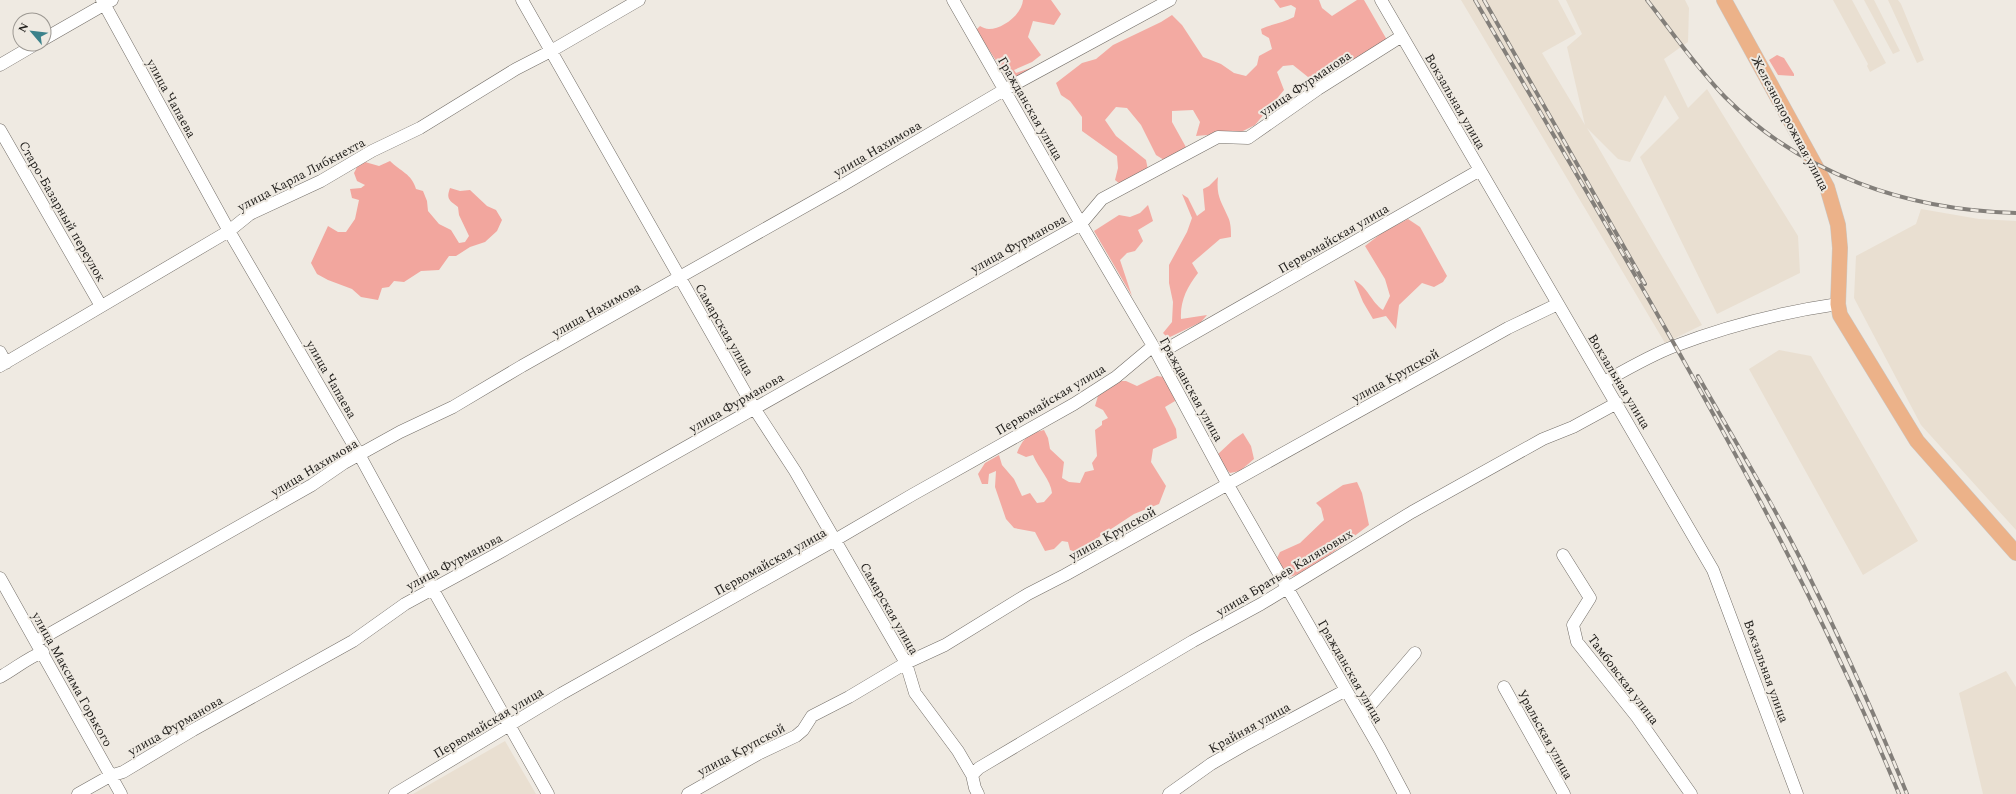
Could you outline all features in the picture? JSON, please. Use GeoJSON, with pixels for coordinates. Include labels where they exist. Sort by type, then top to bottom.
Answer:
{"type":"FeatureCollection","features":[{"type":"Feature","properties":{"kind":"main road","name":"Железнодорожная улица"},"geometry":{"type":"LineString","coordinates":[[1724,0],[1826,187],[1838,225],[1840,248],[1838,304],[1844,322],[1917,441],[2016,552]]}},
{"type":"Feature","properties":{"kind":"street","name":"Самарская улица"},"geometry":{"type":"LineString","coordinates":[[522,0],[754,408],[795,471],[906,663],[915,693],[958,751],[972,775],[978,794]]}},
{"type":"Feature","properties":{"kind":"street","name":"улица Карла Либкнехта"},"geometry":{"type":"LineString","coordinates":[[3,365],[229,231],[250,214],[322,181],[372,151],[420,128],[516,69],[551,51],[639,0]]}},
{"type":"Feature","properties":{"kind":"street","name":"Гражданская улица"},"geometry":{"type":"LineString","coordinates":[[953,0],[1155,350],[1228,485],[1361,716],[1404,794]]}},
{"type":"Feature","properties":{"kind":"street","name":"улица Нахимова"},"geometry":{"type":"LineString","coordinates":[[37,641],[305,489],[344,463],[360,456],[400,432],[453,407],[522,366],[680,278],[1004,90],[1170,0]]}},
{"type":"Feature","properties":{"kind":"street","name":"Вокзальная улица"},"geometry":{"type":"LineString","coordinates":[[1381,0],[1713,570],[1797,794]]}},
{"type":"Feature","properties":{"kind":"street"},"geometry":{"type":"LineString","coordinates":[[52,35],[106,1]]}},
{"type":"Feature","properties":{"kind":"street","name":"улица Чапаева"},"geometry":{"type":"LineString","coordinates":[[106,1],[229,231],[360,456],[509,727],[548,794]]}},
{"type":"Feature","properties":{"kind":"street","name":"улица Фурманова"},"geometry":{"type":"LineString","coordinates":[[78,794],[110,776],[123,772],[193,730],[353,641],[405,604],[432,588],[495,556],[1081,224],[1102,199],[1218,137],[1248,138],[1318,89],[1402,36]]}},
{"type":"Feature","properties":{"kind":"street"},"geometry":{"type":"LineString","coordinates":[[0,65],[22,52]]}},
{"type":"Feature","properties":{"kind":"street","name":"Старо-Базарный переулок"},"geometry":{"type":"LineString","coordinates":[[0,130],[101,306]]}},
{"type":"Feature","properties":{"kind":"street","name":"Первомайская улица"},"geometry":{"type":"LineString","coordinates":[[395,794],[509,727],[568,690],[1074,404],[1155,350],[1480,170]]}},
{"type":"Feature","properties":{"kind":"street","name":"улица Крупской"},"geometry":{"type":"LineString","coordinates":[[688,794],[758,754],[796,736],[812,716],[849,697],[906,663],[945,645],[1028,594],[1228,485],[1508,328],[1558,304]]}},
{"type":"Feature","properties":{"kind":"street"},"geometry":{"type":"LineString","coordinates":[[1604,382],[1674,346],[1714,332],[1814,308],[1838,304]]}},
{"type":"Feature","properties":{"kind":"street"},"geometry":{"type":"LineString","coordinates":[[0,352],[3,365]]}},
{"type":"Feature","properties":{"kind":"street","name":"улица Братьев Каляновых"},"geometry":{"type":"LineString","coordinates":[[972,775],[979,768],[1194,641],[1261,604],[1412,512],[1543,439],[1573,427],[1617,403]]}},
{"type":"Feature","properties":{"kind":"street","name":"Тамбовская улица"},"geometry":{"type":"LineString","coordinates":[[1563,555],[1590,598],[1573,625],[1577,642],[1637,717],[1691,794]]}},
{"type":"Feature","properties":{"kind":"street","name":"улица Максима Горького"},"geometry":{"type":"LineString","coordinates":[[0,578],[37,641],[121,794]]}},
{"type":"Feature","properties":{"kind":"street"},"geometry":{"type":"LineString","coordinates":[[0,677],[16,668],[27,658],[43,652]]}},
{"type":"Feature","properties":{"kind":"street"},"geometry":{"type":"LineString","coordinates":[[1361,716],[1415,653]]}},
{"type":"Feature","properties":{"kind":"street","name":"Уральская улица"},"geometry":{"type":"LineString","coordinates":[[1504,688],[1564,794]]}},
{"type":"Feature","properties":{"kind":"street","name":"Крайняя улица"},"geometry":{"type":"LineString","coordinates":[[1170,794],[1211,764],[1346,690]]}},
{"type":"Feature","properties":{"kind":"shaded area"},"geometry":{"type":"Polygon","coordinates":[[[1023,0],[1051,0],[1061,14],[1054,25],[1033,21],[1028,37],[1041,55],[1032,62],[1014,70],[1016,73],[1036,66],[1010,82],[976,30],[980,26],[989,29],[1006,24],[1019,10],[1023,0]]]}},
{"type":"Feature","properties":{"kind":"shaded area"},"geometry":{"type":"Polygon","coordinates":[[[1274,0],[1319,0],[1322,8],[1332,16],[1357,0],[1364,0],[1387,40],[1331,77],[1324,75],[1313,81],[1293,65],[1283,66],[1277,72],[1284,90],[1255,125],[1241,132],[1196,136],[1200,122],[1193,110],[1172,111],[1172,122],[1187,149],[1164,160],[1156,155],[1141,125],[1127,108],[1116,107],[1105,120],[1116,136],[1146,160],[1148,170],[1120,184],[1115,180],[1118,168],[1117,156],[1082,131],[1082,117],[1070,101],[1061,95],[1056,83],[1082,63],[1096,59],[1113,45],[1161,22],[1172,15],[1182,25],[1203,57],[1221,64],[1234,73],[1246,76],[1257,65],[1259,56],[1272,49],[1269,38],[1262,34],[1261,29],[1294,17],[1296,8],[1291,5],[1280,8],[1274,0]]]}},
{"type":"Feature","properties":{"kind":"shaded area"},"geometry":{"type":"Polygon","coordinates":[[[1461,0],[1558,0],[1576,34],[1542,53],[1585,125],[1567,47],[1582,34],[1566,0],[1685,0],[1689,8],[1688,42],[1664,59],[1688,108],[1707,89],[1798,236],[1800,273],[1717,314],[1640,157],[1679,118],[1665,95],[1630,162],[1618,159],[1587,128],[1702,325],[1665,343],[1461,0]]]}},
{"type":"Feature","properties":{"kind":"shaded area"},"geometry":{"type":"Polygon","coordinates":[[[1833,0],[1852,0],[1886,63],[1870,72],[1867,66],[1868,64],[1833,0]]]}},
{"type":"Feature","properties":{"kind":"shaded area"},"geometry":{"type":"Polygon","coordinates":[[[1864,0],[1874,0],[1900,51],[1893,54],[1864,0]]]}},
{"type":"Feature","properties":{"kind":"shaded area"},"geometry":{"type":"Polygon","coordinates":[[[1888,0],[1898,0],[1901,4],[1924,60],[1917,63],[1888,0]]]}},
{"type":"Feature","properties":{"kind":"shaded area"},"geometry":{"type":"Polygon","coordinates":[[[1777,55],[1784,58],[1794,76],[1778,75],[1769,60],[1777,55]]]}},
{"type":"Feature","properties":{"kind":"shaded area"},"geometry":{"type":"Polygon","coordinates":[[[390,161],[409,176],[416,189],[423,191],[427,201],[428,211],[439,224],[451,230],[459,243],[465,242],[469,236],[459,215],[458,207],[452,203],[448,197],[450,188],[460,191],[470,190],[487,206],[496,210],[502,220],[497,231],[485,242],[470,247],[456,256],[449,256],[439,270],[421,271],[404,282],[394,281],[389,287],[382,288],[378,300],[361,297],[352,289],[317,274],[311,263],[328,226],[338,232],[346,232],[355,219],[359,200],[352,198],[350,189],[361,188],[365,185],[357,181],[354,173],[357,167],[365,162],[379,166],[390,161]]]}},
{"type":"Feature","properties":{"kind":"shaded area"},"geometry":{"type":"Polygon","coordinates":[[[1218,177],[1218,194],[1230,222],[1231,237],[1220,239],[1192,263],[1198,273],[1185,294],[1181,319],[1207,315],[1201,322],[1168,338],[1163,333],[1172,322],[1173,302],[1169,283],[1169,265],[1187,232],[1192,218],[1182,194],[1188,198],[1197,216],[1205,210],[1203,189],[1209,186],[1218,177]]]}},
{"type":"Feature","properties":{"kind":"shaded area"},"geometry":{"type":"Polygon","coordinates":[[[1148,205],[1153,221],[1138,230],[1143,241],[1135,251],[1127,253],[1120,260],[1132,296],[1094,231],[1119,215],[1130,217],[1140,213],[1148,205]]]}},
{"type":"Feature","properties":{"kind":"shaded area"},"geometry":{"type":"Polygon","coordinates":[[[1921,209],[1979,219],[2016,221],[2016,530],[1921,425],[1854,298],[1856,256],[1916,224],[1921,209]]]}},
{"type":"Feature","properties":{"kind":"shaded area"},"geometry":{"type":"Polygon","coordinates":[[[1408,219],[1420,227],[1447,276],[1443,282],[1434,287],[1422,283],[1399,305],[1396,329],[1386,316],[1373,319],[1363,302],[1354,280],[1366,290],[1375,303],[1383,310],[1390,296],[1385,279],[1365,246],[1383,232],[1408,219]]]}},
{"type":"Feature","properties":{"kind":"shaded area"},"geometry":{"type":"Polygon","coordinates":[[[1779,350],[1811,356],[1918,541],[1863,575],[1749,369],[1779,350]]]}},
{"type":"Feature","properties":{"kind":"shaded area"},"geometry":{"type":"Polygon","coordinates":[[[1157,376],[1164,377],[1173,389],[1175,401],[1165,407],[1176,429],[1177,438],[1153,449],[1151,462],[1166,486],[1159,504],[1134,514],[1076,552],[1070,550],[1068,542],[1062,541],[1054,549],[1045,551],[1035,532],[1014,528],[1006,519],[995,487],[996,471],[989,474],[988,484],[982,484],[978,474],[985,463],[999,455],[1002,465],[1014,479],[1022,496],[1030,493],[1037,503],[1044,502],[1052,493],[1051,488],[1033,455],[1026,457],[1017,453],[1024,440],[1034,433],[1044,430],[1048,438],[1050,449],[1064,462],[1062,478],[1069,482],[1080,483],[1085,472],[1094,470],[1092,463],[1097,456],[1095,430],[1102,425],[1102,421],[1108,418],[1103,410],[1095,406],[1098,396],[1121,381],[1126,381],[1137,386],[1157,376]]]}},
{"type":"Feature","properties":{"kind":"shaded area"},"geometry":{"type":"Polygon","coordinates":[[[1243,433],[1251,446],[1254,459],[1240,471],[1230,473],[1222,465],[1217,455],[1243,433]]]}},
{"type":"Feature","properties":{"kind":"shaded area"},"geometry":{"type":"Polygon","coordinates":[[[1357,482],[1362,493],[1369,525],[1307,572],[1289,577],[1276,560],[1280,552],[1300,543],[1324,520],[1321,508],[1316,503],[1343,485],[1357,482]]]}},
{"type":"Feature","properties":{"kind":"shaded area"},"geometry":{"type":"Polygon","coordinates":[[[2006,671],[2016,687],[2016,794],[1983,794],[1959,693],[2006,671]]]}},
{"type":"Feature","properties":{"kind":"shaded area"},"geometry":{"type":"Polygon","coordinates":[[[505,741],[536,794],[413,794],[505,741]]]}},
{"type":"Feature","properties":{"kind":"railway"},"geometry":{"type":"LineString","coordinates":[[1475,0],[1645,292],[1754,489],[1805,589],[1854,691],[1899,794]]}},
{"type":"Feature","properties":{"kind":"railway"},"geometry":{"type":"LineString","coordinates":[[1484,0],[1645,284]]}},
{"type":"Feature","properties":{"kind":"railway"},"geometry":{"type":"LineString","coordinates":[[1647,0],[1714,86],[1755,124],[1788,148],[1823,167],[1859,183],[1897,196],[1936,205],[2016,213]]}},
{"type":"Feature","properties":{"kind":"railway"},"geometry":{"type":"LineString","coordinates":[[1698,376],[1790,538],[1857,677],[1907,794]]}}]}
